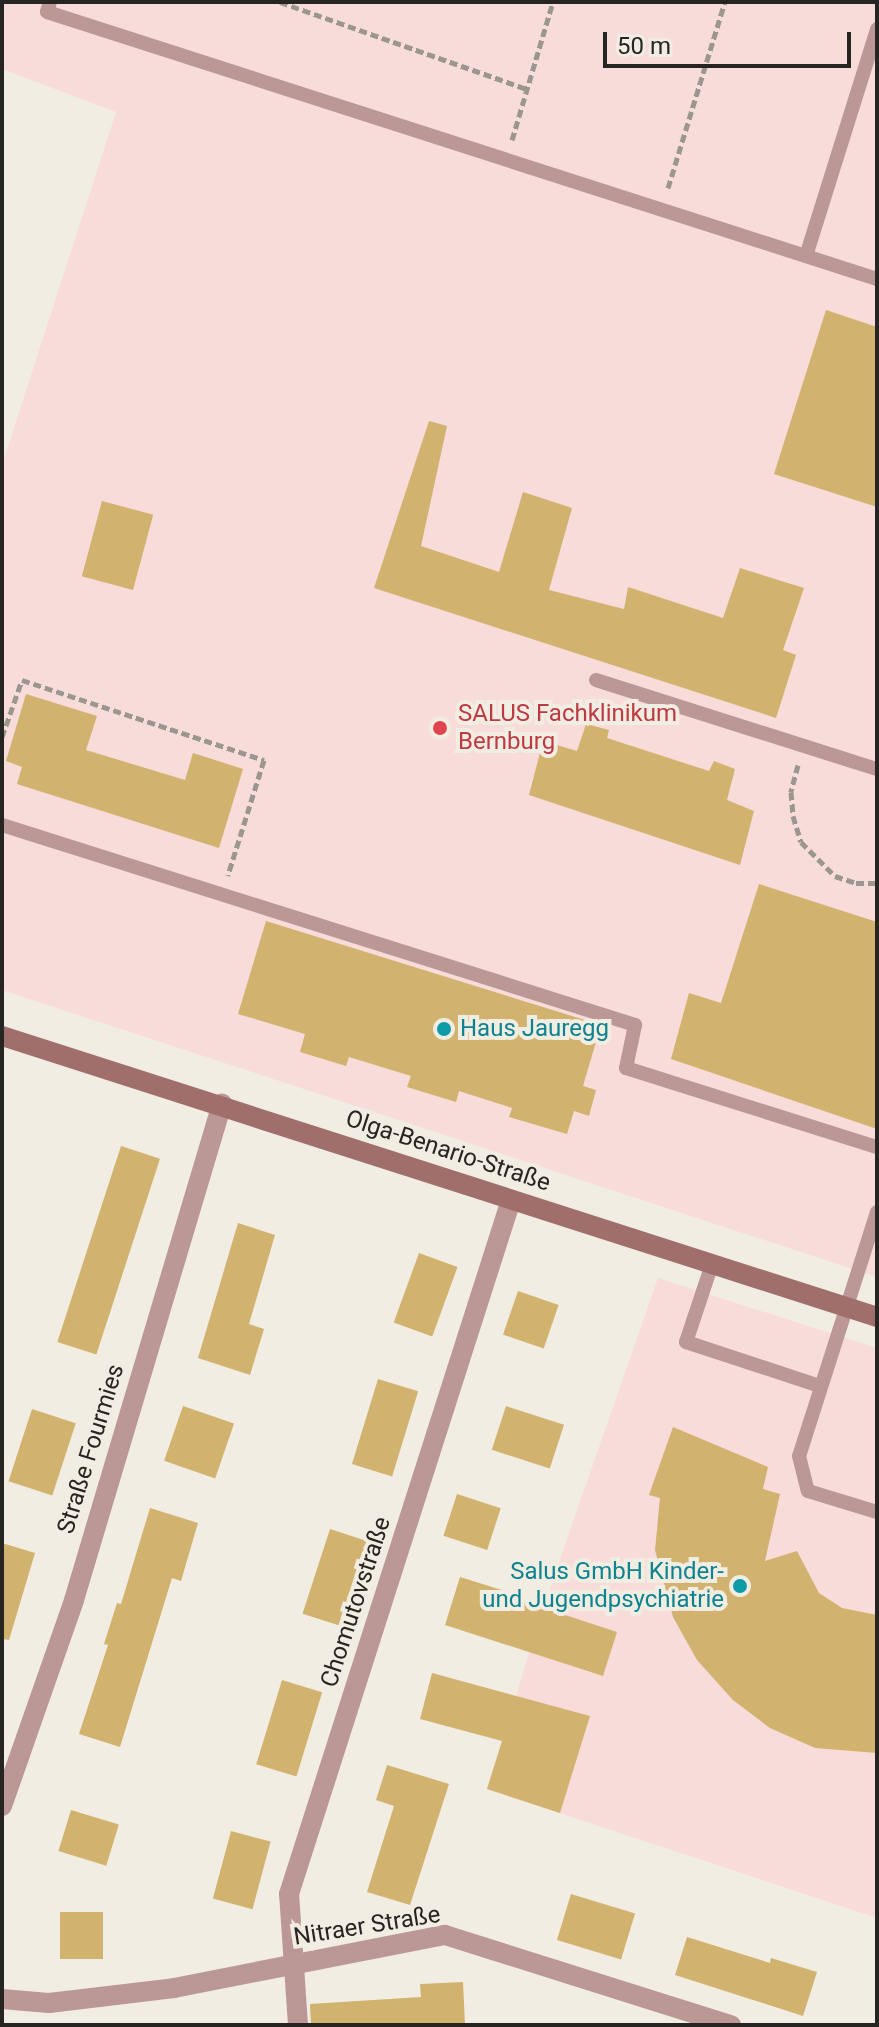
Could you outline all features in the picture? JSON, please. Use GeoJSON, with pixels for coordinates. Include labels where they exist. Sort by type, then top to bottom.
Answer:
{"type":"FeatureCollection","features":[{"type":"Feature","properties":{"kind":"street","name":"Olga-Benario-Straße"},"geometry":{"type":"LineString","coordinates":[[2,1036],[222,1104],[877,1317]]}},
{"type":"Feature","properties":{"kind":"street","name":"Straße Fourmies"},"geometry":{"type":"LineString","coordinates":[[2,1806],[74,1600],[222,1104]]}},
{"type":"Feature","properties":{"kind":"street","name":"Chomutovstraße"},"geometry":{"type":"LineString","coordinates":[[298,2025],[289,1894],[511,1200]]}},
{"type":"Feature","properties":{"kind":"street","name":"Nitraer Straße"},"geometry":{"type":"LineString","coordinates":[[2,1999],[49,2003],[159,1990],[445,1935],[731,2025]]}},
{"type":"Feature","properties":{"kind":"lane"},"geometry":{"type":"LineString","coordinates":[[50,2],[47,12],[877,279]]}},
{"type":"Feature","properties":{"kind":"lane"},"geometry":{"type":"LineString","coordinates":[[806,256],[877,29]]}},
{"type":"Feature","properties":{"kind":"lane"},"geometry":{"type":"LineString","coordinates":[[596,680],[877,769]]}},
{"type":"Feature","properties":{"kind":"lane"},"geometry":{"type":"LineString","coordinates":[[2,825],[635,1025],[626,1068],[877,1147]]}},
{"type":"Feature","properties":{"kind":"lane"},"geometry":{"type":"LineString","coordinates":[[877,1212],[799,1456],[808,1491],[877,1512]]}},
{"type":"Feature","properties":{"kind":"lane"},"geometry":{"type":"LineString","coordinates":[[712,1264],[686,1342],[820,1386]]}},
{"type":"Feature","properties":{"kind":"path"},"geometry":{"type":"LineString","coordinates":[[280,2],[527,89]]}},
{"type":"Feature","properties":{"kind":"path"},"geometry":{"type":"LineString","coordinates":[[506,160],[553,2]]}},
{"type":"Feature","properties":{"kind":"path"},"geometry":{"type":"LineString","coordinates":[[661,210],[725,2]]}},
{"type":"Feature","properties":{"kind":"path"},"geometry":{"type":"LineString","coordinates":[[2,737],[22,680],[264,760],[222,895]]}},
{"type":"Feature","properties":{"kind":"path"},"geometry":{"type":"LineString","coordinates":[[805,746],[791,792],[793,816],[801,842],[835,876],[856,883],[877,883]]}},
{"type":"Feature","properties":{"kind":"shaded area","name":"SALUS Fachklinikum Bernburg"},"geometry":{"type":"Polygon","coordinates":[[[2,2],[877,2],[877,1277],[2,990],[2,465],[116,112],[2,69],[2,2]]]}},
{"type":"Feature","properties":{"kind":"shaded area"},"geometry":{"type":"Polygon","coordinates":[[[658,1278],[877,1348],[877,1918],[487,1789],[543,1608],[658,1278]]]}},
{"type":"Feature","properties":{"kind":"building"},"geometry":{"type":"Polygon","coordinates":[[[826,310],[877,327],[877,507],[774,474],[826,310]]]}},
{"type":"Feature","properties":{"kind":"building"},"geometry":{"type":"Polygon","coordinates":[[[429,421],[447,426],[421,546],[499,572],[523,492],[572,508],[549,590],[624,609],[628,587],[723,618],[740,568],[804,588],[783,650],[796,655],[776,718],[374,588],[429,421]]]}},
{"type":"Feature","properties":{"kind":"building"},"geometry":{"type":"Polygon","coordinates":[[[102,501],[153,515],[133,590],[82,576],[102,501]]]}},
{"type":"Feature","properties":{"kind":"building"},"geometry":{"type":"Polygon","coordinates":[[[26,694],[97,716],[86,750],[185,780],[193,753],[243,769],[219,848],[17,784],[22,767],[6,761],[26,694]]]}},
{"type":"Feature","properties":{"kind":"building"},"geometry":{"type":"Polygon","coordinates":[[[586,724],[609,730],[607,738],[709,771],[714,761],[735,769],[727,800],[754,811],[740,865],[529,795],[543,741],[577,751],[586,724]]]}},
{"type":"Feature","properties":{"kind":"building"},"geometry":{"type":"Polygon","coordinates":[[[759,884],[877,922],[877,1129],[671,1059],[689,993],[721,1003],[759,884]]]}},
{"type":"Feature","properties":{"kind":"building","name":"Haus Jauregg"},"geometry":{"type":"Polygon","coordinates":[[[266,921],[601,1025],[583,1086],[596,1090],[589,1116],[574,1111],[567,1134],[509,1117],[512,1108],[459,1091],[456,1102],[407,1087],[411,1076],[349,1057],[346,1066],[300,1052],[305,1034],[238,1014],[266,921]]]}},
{"type":"Feature","properties":{"kind":"building"},"geometry":{"type":"Polygon","coordinates":[[[121,1146],[160,1159],[96,1355],[57,1342],[121,1146]]]}},
{"type":"Feature","properties":{"kind":"building"},"geometry":{"type":"Polygon","coordinates":[[[238,1223],[275,1235],[249,1324],[264,1329],[250,1375],[198,1358],[238,1223]]]}},
{"type":"Feature","properties":{"kind":"building"},"geometry":{"type":"Polygon","coordinates":[[[419,1253],[458,1267],[432,1337],[394,1323],[419,1253]]]}},
{"type":"Feature","properties":{"kind":"building"},"geometry":{"type":"Polygon","coordinates":[[[518,1291],[559,1305],[544,1348],[503,1334],[518,1291]]]}},
{"type":"Feature","properties":{"kind":"building"},"geometry":{"type":"Polygon","coordinates":[[[378,1379],[418,1391],[392,1476],[352,1464],[378,1379]]]}},
{"type":"Feature","properties":{"kind":"building"},"geometry":{"type":"Polygon","coordinates":[[[183,1406],[234,1424],[215,1478],[164,1461],[183,1406]]]}},
{"type":"Feature","properties":{"kind":"building"},"geometry":{"type":"Polygon","coordinates":[[[506,1406],[564,1425],[550,1469],[492,1450],[506,1406]]]}},
{"type":"Feature","properties":{"kind":"building"},"geometry":{"type":"Polygon","coordinates":[[[32,1409],[76,1423],[52,1495],[9,1481],[32,1409]]]}},
{"type":"Feature","properties":{"kind":"building","name":"Salus GmbH Kinder- und Jugendpsychiatrie"},"geometry":{"type":"Polygon","coordinates":[[[673,1427],[768,1467],[763,1489],[780,1494],[765,1561],[797,1551],[819,1593],[842,1608],[877,1615],[877,1753],[815,1748],[770,1728],[733,1700],[697,1660],[673,1617],[655,1550],[660,1498],[649,1495],[673,1427]]]}},
{"type":"Feature","properties":{"kind":"building"},"geometry":{"type":"Polygon","coordinates":[[[457,1494],[501,1508],[487,1550],[443,1536],[457,1494]]]}},
{"type":"Feature","properties":{"kind":"building"},"geometry":{"type":"Polygon","coordinates":[[[150,1508],[198,1523],[181,1581],[172,1578],[120,1747],[79,1734],[108,1645],[104,1644],[117,1603],[121,1604],[150,1508]]]}},
{"type":"Feature","properties":{"kind":"building"},"geometry":{"type":"Polygon","coordinates":[[[330,1529],[370,1542],[342,1627],[302,1614],[330,1529]]]}},
{"type":"Feature","properties":{"kind":"building"},"geometry":{"type":"Polygon","coordinates":[[[2,1543],[35,1553],[9,1640],[2,1639],[2,1543]]]}},
{"type":"Feature","properties":{"kind":"building"},"geometry":{"type":"Polygon","coordinates":[[[460,1577],[617,1632],[603,1676],[445,1625],[460,1577]]]}},
{"type":"Feature","properties":{"kind":"building"},"geometry":{"type":"Polygon","coordinates":[[[432,1673],[590,1716],[560,1813],[487,1789],[502,1741],[420,1719],[432,1673]]]}},
{"type":"Feature","properties":{"kind":"building"},"geometry":{"type":"Polygon","coordinates":[[[282,1680],[322,1692],[296,1776],[256,1764],[282,1680]]]}},
{"type":"Feature","properties":{"kind":"building"},"geometry":{"type":"Polygon","coordinates":[[[387,1765],[449,1784],[410,1905],[367,1892],[394,1806],[376,1800],[387,1765]]]}},
{"type":"Feature","properties":{"kind":"building"},"geometry":{"type":"Polygon","coordinates":[[[71,1810],[119,1825],[106,1866],[58,1851],[71,1810]]]}},
{"type":"Feature","properties":{"kind":"building"},"geometry":{"type":"Polygon","coordinates":[[[231,1831],[271,1842],[252,1909],[213,1899],[231,1831]]]}},
{"type":"Feature","properties":{"kind":"building"},"geometry":{"type":"Polygon","coordinates":[[[571,1894],[635,1914],[621,1959],[557,1940],[571,1894]]]}},
{"type":"Feature","properties":{"kind":"building"},"geometry":{"type":"Polygon","coordinates":[[[60,1912],[103,1912],[103,1959],[60,1959],[60,1912]]]}},
{"type":"Feature","properties":{"kind":"building"},"geometry":{"type":"Polygon","coordinates":[[[687,1937],[770,1963],[771,1958],[817,1972],[803,2016],[675,1975],[687,1937]]]}},
{"type":"Feature","properties":{"kind":"building"},"geometry":{"type":"Polygon","coordinates":[[[463,1982],[465,2025],[311,2025],[310,2004],[421,1997],[420,1984],[463,1982]]]}},
{"type":"Feature","properties":{"kind":"place","name":"SALUS Fachklinikum Bernburg"},"geometry":{"type":"Point","coordinates":[440,728]}},
{"type":"Feature","properties":{"kind":"place","name":"Haus Jauregg"},"geometry":{"type":"Point","coordinates":[444,1029]}},
{"type":"Feature","properties":{"kind":"place","name":"Salus GmbH Kinder- und Jugendpsychiatrie"},"geometry":{"type":"Point","coordinates":[740,1586]}}]}
